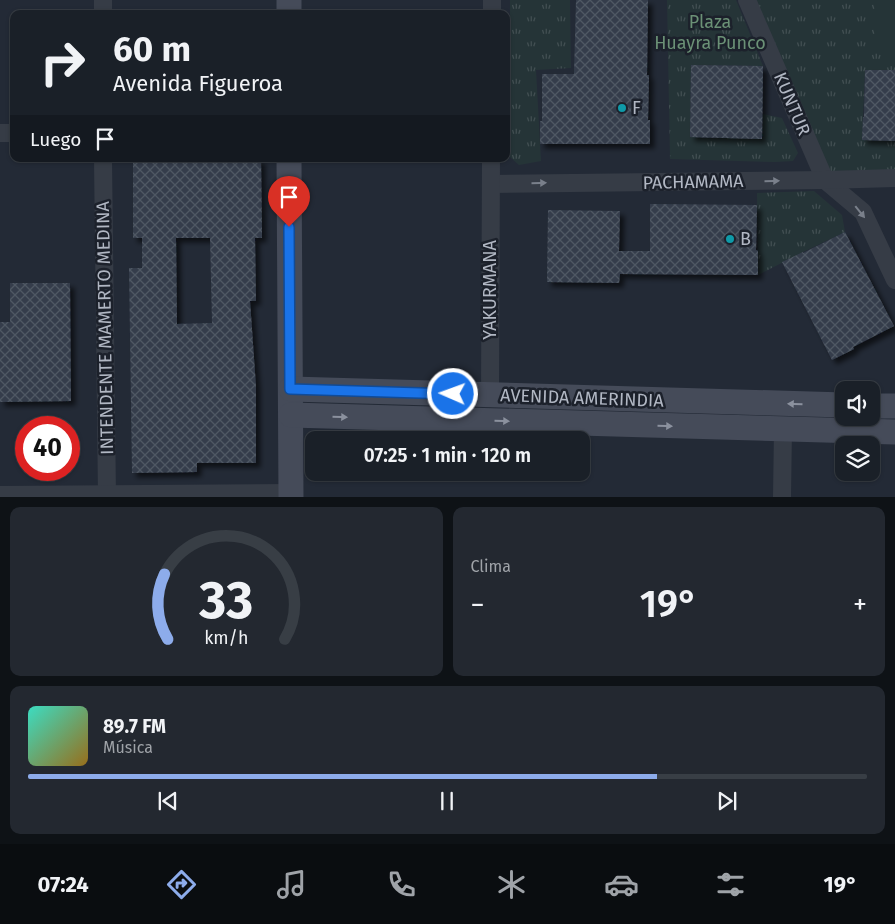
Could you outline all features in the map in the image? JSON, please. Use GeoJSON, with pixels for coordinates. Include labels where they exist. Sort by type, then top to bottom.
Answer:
{"type":"FeatureCollection","features":[{"type":"Feature","properties":{"kind":"street","name":"KUNTUR"},"geometry":{"type":"LineString","coordinates":[[747,0],[824,180]]}},
{"type":"Feature","properties":{"kind":"street","name":"INTENDENTE MAMERTO MEDINA"},"geometry":{"type":"LineString","coordinates":[[103,162],[107,495]]}},
{"type":"Feature","properties":{"kind":"street"},"geometry":{"type":"LineString","coordinates":[[0,495],[292,495],[289,162]]}},
{"type":"Feature","properties":{"kind":"street","name":"YAKURMANA"},"geometry":{"type":"LineString","coordinates":[[490,395],[491,162]]}},
{"type":"Feature","properties":{"kind":"street","name":"PACHAMAMA"},"geometry":{"type":"LineString","coordinates":[[491,184],[895,178]]}},
{"type":"Feature","properties":{"kind":"street"},"geometry":{"type":"LineString","coordinates":[[824,180],[863,212],[895,280]]}},
{"type":"Feature","properties":{"kind":"street","name":"AVENIDA AMERINDIA"},"geometry":{"type":"LineString","coordinates":[[290,389],[835,405]]}},
{"type":"Feature","properties":{"kind":"street"},"geometry":{"type":"LineString","coordinates":[[880,406],[895,406]]}},
{"type":"Feature","properties":{"kind":"street"},"geometry":{"type":"LineString","coordinates":[[291,415],[895,432]]}},
{"type":"Feature","properties":{"kind":"street"},"geometry":{"type":"LineString","coordinates":[[782,496],[783,429]]}},
{"type":"Feature","properties":{"kind":"green space"},"geometry":{"type":"Polygon","coordinates":[[[510,0],[570,0],[571,68],[536,70],[541,161],[519,165],[510,157],[510,0]]]}},
{"type":"Feature","properties":{"kind":"green space","name":"Plaza Huayra Punco"},"geometry":{"type":"Polygon","coordinates":[[[667,0],[736,0],[763,66],[691,65],[690,137],[762,139],[763,114],[782,118],[798,153],[793,161],[670,159],[667,0]]]}},
{"type":"Feature","properties":{"kind":"green space"},"geometry":{"type":"Polygon","coordinates":[[[747,0],[895,0],[895,70],[865,70],[862,140],[895,141],[895,178],[825,180],[747,0]]]}},
{"type":"Feature","properties":{"kind":"green space"},"geometry":{"type":"Polygon","coordinates":[[[875,1],[895,1],[895,48],[875,48],[875,1]]]}},
{"type":"Feature","properties":{"kind":"green space"},"geometry":{"type":"Polygon","coordinates":[[[814,191],[842,215],[845,232],[758,275],[757,193],[814,191]]]}},
{"type":"Feature","properties":{"kind":"building"},"geometry":{"type":"Polygon","coordinates":[[[576,0],[648,0],[647,75],[649,75],[648,120],[650,120],[650,144],[540,144],[542,74],[574,74],[576,0]]]}},
{"type":"Feature","properties":{"kind":"building"},"geometry":{"type":"Polygon","coordinates":[[[691,65],[763,66],[762,139],[690,137],[691,65]]]}},
{"type":"Feature","properties":{"kind":"building"},"geometry":{"type":"Polygon","coordinates":[[[865,70],[895,70],[895,141],[862,140],[865,70]]]}},
{"type":"Feature","properties":{"kind":"building"},"geometry":{"type":"Polygon","coordinates":[[[133,162],[261,162],[262,238],[255,238],[256,301],[250,301],[256,387],[256,463],[197,463],[197,472],[132,473],[129,268],[142,268],[142,238],[133,238],[133,162]],[[176,238],[177,324],[212,323],[210,238],[176,238]]]}},
{"type":"Feature","properties":{"kind":"building"},"geometry":{"type":"Polygon","coordinates":[[[650,204],[757,205],[756,250],[758,251],[758,275],[620,274],[619,283],[547,282],[548,210],[620,211],[619,251],[650,251],[650,204]]]}},
{"type":"Feature","properties":{"kind":"building"},"geometry":{"type":"Polygon","coordinates":[[[845,232],[894,326],[832,360],[782,262],[845,232]]]}},
{"type":"Feature","properties":{"kind":"building"},"geometry":{"type":"Polygon","coordinates":[[[10,283],[70,283],[71,401],[0,402],[0,322],[10,322],[10,283]]]}},
{"type":"Feature","properties":{"kind":"place","name":"F"},"geometry":{"type":"Point","coordinates":[622,108]}},
{"type":"Feature","properties":{"kind":"place","name":"B"},"geometry":{"type":"Point","coordinates":[730,239]}},
{"type":"Feature","properties":{"kind":"route"},"geometry":{"type":"LineString","coordinates":[[289,227],[290,389],[453,394]]}}]}
